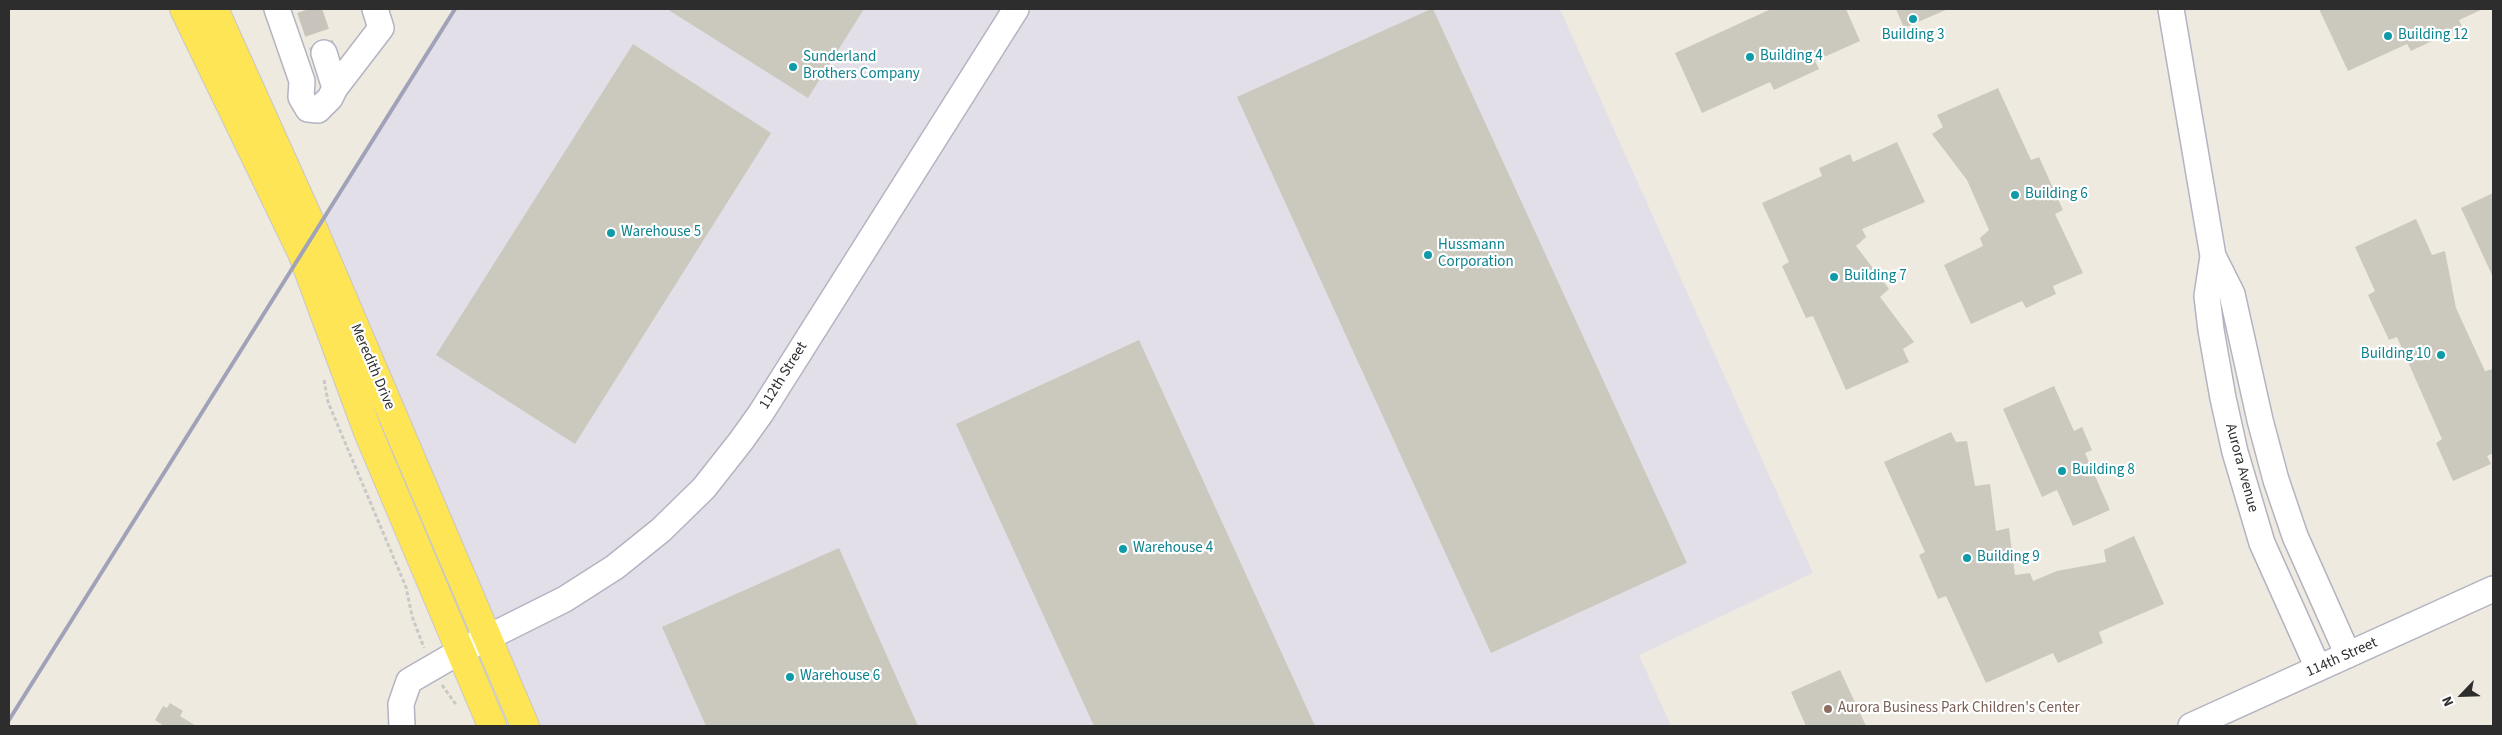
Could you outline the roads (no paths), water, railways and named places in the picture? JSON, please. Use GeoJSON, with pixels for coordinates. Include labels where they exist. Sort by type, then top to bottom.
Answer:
{"type":"FeatureCollection","features":[{"type":"Feature","properties":{"kind":"main road","name":"Meredith Drive"},"geometry":{"type":"LineString","coordinates":[[184,9],[302,253],[368,432],[459,652],[492,726]]}},
{"type":"Feature","properties":{"kind":"main road","name":"Meredith Drive"},"geometry":{"type":"LineString","coordinates":[[214,9],[315,233],[525,726]]}},
{"type":"Feature","properties":{"kind":"street"},"geometry":{"type":"LineString","coordinates":[[277,9],[302,81],[301,97],[308,109],[318,110],[330,98],[378,18]]}},
{"type":"Feature","properties":{"kind":"street","name":"112th Street"},"geometry":{"type":"LineString","coordinates":[[402,726],[401,704],[409,681],[459,652],[565,599],[615,567],[662,530],[704,488],[761,413],[1016,9]]}},
{"type":"Feature","properties":{"kind":"street","name":"Aurora Avenue"},"geometry":{"type":"LineString","coordinates":[[2171,9],[2213,256],[2208,296],[2211,330],[2235,452],[2262,544],[2318,668]]}},
{"type":"Feature","properties":{"kind":"street"},"geometry":{"type":"LineString","coordinates":[[324,53],[335,88]]}},
{"type":"Feature","properties":{"kind":"street","name":"Aurora Avenue"},"geometry":{"type":"LineString","coordinates":[[2213,256],[2232,294],[2260,420],[2276,480],[2295,536],[2348,655]]}},
{"type":"Feature","properties":{"kind":"street","name":"114th Street"},"geometry":{"type":"LineString","coordinates":[[2191,726],[2493,589]]}},
{"type":"Feature","properties":{"kind":"tunnel"},"geometry":{"type":"LineString","coordinates":[[309,9],[324,53]]}},
{"type":"Feature","properties":{"kind":"railway"},"geometry":{"type":"LineString","coordinates":[[9,720],[455,9]]}},
{"type":"Feature","properties":{"kind":"place","name":"Building 3"},"geometry":{"type":"Point","coordinates":[1913,19]}},
{"type":"Feature","properties":{"kind":"place","name":"Building 12"},"geometry":{"type":"Point","coordinates":[2388,36]}},
{"type":"Feature","properties":{"kind":"place","name":"Building 4"},"geometry":{"type":"Point","coordinates":[1750,57]}},
{"type":"Feature","properties":{"kind":"place","name":"Sunderland Brothers Company"},"geometry":{"type":"Point","coordinates":[793,67]}},
{"type":"Feature","properties":{"kind":"place","name":"Building 6"},"geometry":{"type":"Point","coordinates":[2015,195]}},
{"type":"Feature","properties":{"kind":"place","name":"Warehouse 5"},"geometry":{"type":"Point","coordinates":[611,233]}},
{"type":"Feature","properties":{"kind":"place","name":"Hussmann Corporation"},"geometry":{"type":"Point","coordinates":[1428,255]}},
{"type":"Feature","properties":{"kind":"place","name":"Building 7"},"geometry":{"type":"Point","coordinates":[1834,277]}},
{"type":"Feature","properties":{"kind":"place","name":"Building 10"},"geometry":{"type":"Point","coordinates":[2441,355]}},
{"type":"Feature","properties":{"kind":"place","name":"Building 8"},"geometry":{"type":"Point","coordinates":[2062,471]}},
{"type":"Feature","properties":{"kind":"place","name":"Warehouse 4"},"geometry":{"type":"Point","coordinates":[1123,549]}},
{"type":"Feature","properties":{"kind":"place","name":"Building 9"},"geometry":{"type":"Point","coordinates":[1967,558]}},
{"type":"Feature","properties":{"kind":"place","name":"Warehouse 6"},"geometry":{"type":"Point","coordinates":[790,677]}},
{"type":"Feature","properties":{"kind":"place","name":"Aurora Business Park Children's Center"},"geometry":{"type":"Point","coordinates":[1828,709]}}]}
